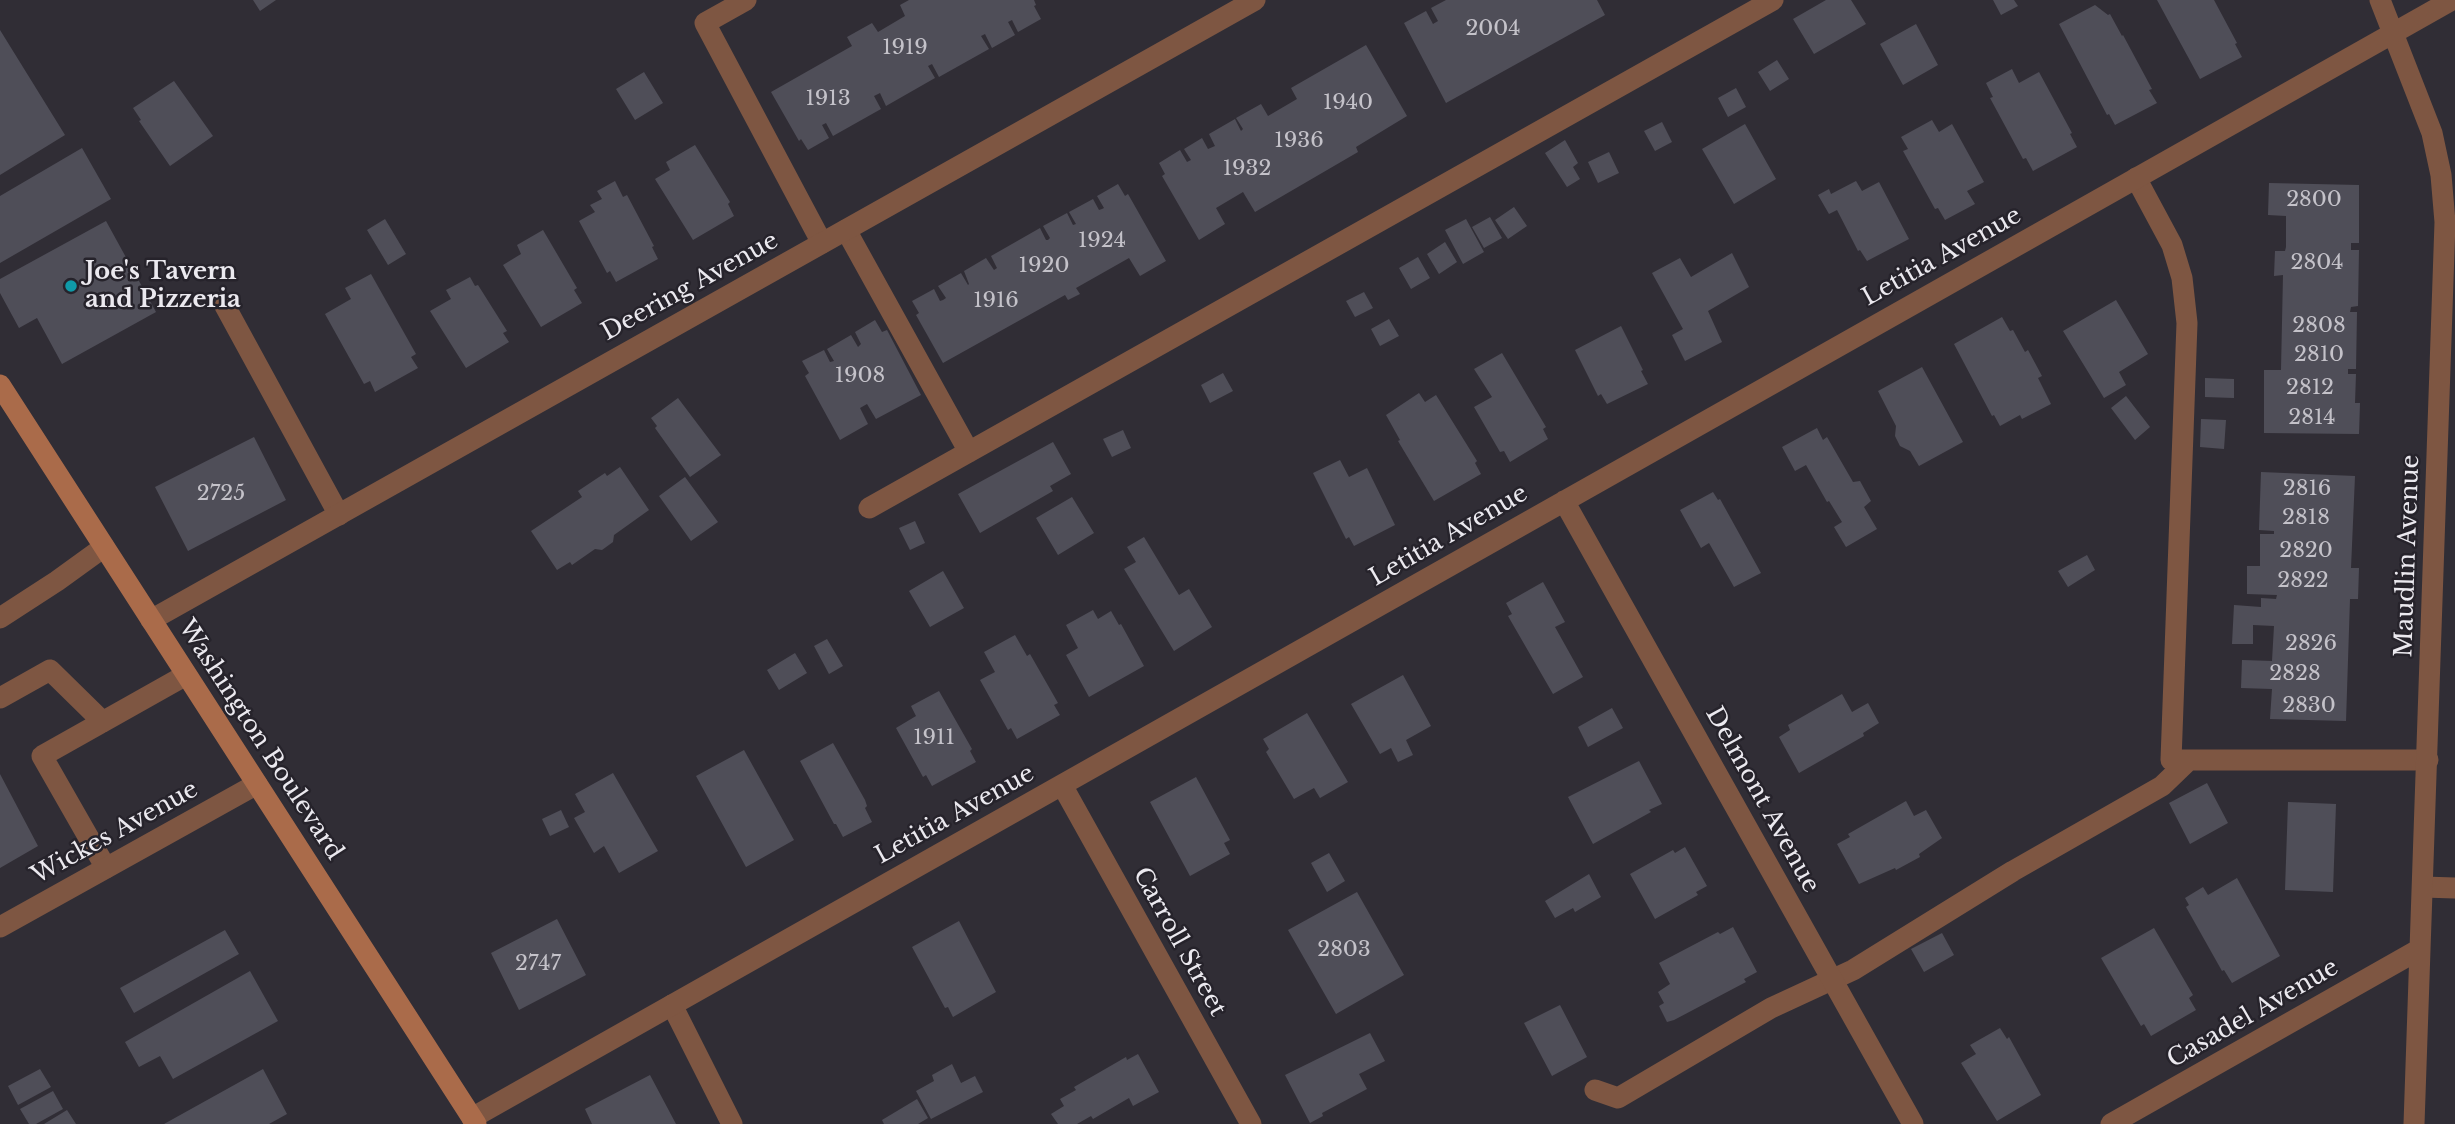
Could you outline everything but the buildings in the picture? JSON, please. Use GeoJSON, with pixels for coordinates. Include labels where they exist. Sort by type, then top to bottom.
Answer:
{"type":"FeatureCollection","features":[{"type":"Feature","properties":{"kind":"main road","name":"Washington Boulevard"},"geometry":{"type":"LineString","coordinates":[[0,385],[474,1121]]}},
{"type":"Feature","properties":{"kind":"street"},"geometry":{"type":"LineString","coordinates":[[746,0],[705,23],[822,243]]}},
{"type":"Feature","properties":{"kind":"street","name":"Deering Avenue"},"geometry":{"type":"LineString","coordinates":[[151,620],[1255,0]]}},
{"type":"Feature","properties":{"kind":"street"},"geometry":{"type":"LineString","coordinates":[[869,508],[1773,0]]}},
{"type":"Feature","properties":{"kind":"street","name":"Maudlin Avenue"},"geometry":{"type":"LineString","coordinates":[[2380,0],[2432,133],[2441,175],[2445,222],[2414,1124]]}},
{"type":"Feature","properties":{"kind":"street","name":"Letitia Avenue"},"geometry":{"type":"LineString","coordinates":[[474,1121],[672,1006],[2452,0]]}},
{"type":"Feature","properties":{"kind":"street"},"geometry":{"type":"LineString","coordinates":[[2136,178],[2172,245],[2182,278],[2187,323],[2171,760],[2428,760]]}},
{"type":"Feature","properties":{"kind":"street"},"geometry":{"type":"LineString","coordinates":[[846,230],[969,452]]}},
{"type":"Feature","properties":{"kind":"street"},"geometry":{"type":"LineString","coordinates":[[225,306],[339,515]]}},
{"type":"Feature","properties":{"kind":"street","name":"Delmont Avenue"},"geometry":{"type":"LineString","coordinates":[[1564,501],[1913,1124]]}},
{"type":"Feature","properties":{"kind":"street"},"geometry":{"type":"LineString","coordinates":[[0,618],[104,547]]}},
{"type":"Feature","properties":{"kind":"street"},"geometry":{"type":"LineString","coordinates":[[0,698],[50,670],[103,722]]}},
{"type":"Feature","properties":{"kind":"street"},"geometry":{"type":"LineString","coordinates":[[106,868],[42,756],[187,675]]}},
{"type":"Feature","properties":{"kind":"street"},"geometry":{"type":"LineString","coordinates":[[1595,1090],[1618,1098],[1771,1008],[1853,970],[2013,871],[2162,786],[2189,760]]}},
{"type":"Feature","properties":{"kind":"street","name":"Wickes Avenue"},"geometry":{"type":"LineString","coordinates":[[0,928],[257,784]]}},
{"type":"Feature","properties":{"kind":"street","name":"Carroll Street"},"geometry":{"type":"LineString","coordinates":[[1062,785],[1251,1124]]}},
{"type":"Feature","properties":{"kind":"street"},"geometry":{"type":"LineString","coordinates":[[2423,887],[2455,888]]}},
{"type":"Feature","properties":{"kind":"street","name":"Casadel Avenue"},"geometry":{"type":"LineString","coordinates":[[2111,1124],[2420,949]]}},
{"type":"Feature","properties":{"kind":"street"},"geometry":{"type":"LineString","coordinates":[[672,1006],[732,1124]]}},
{"type":"Feature","properties":{"kind":"place","name":"Joe's Tavern and Pizzeria"},"geometry":{"type":"Point","coordinates":[71,286]}}]}
